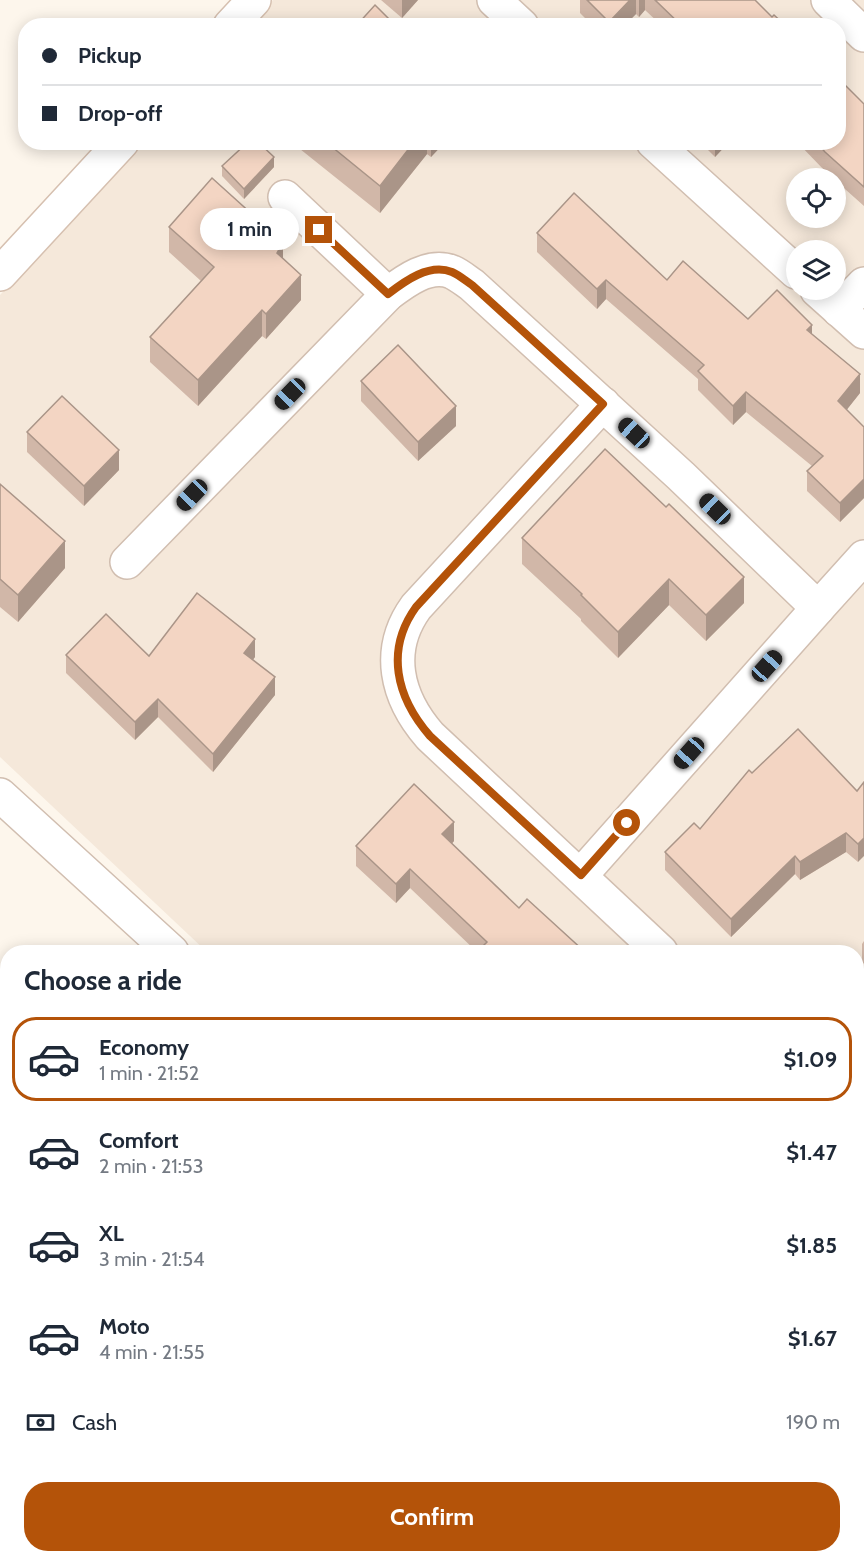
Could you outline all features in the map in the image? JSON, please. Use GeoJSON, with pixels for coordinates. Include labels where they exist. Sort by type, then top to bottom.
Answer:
{"type":"FeatureCollection","features":[{"type":"Feature","properties":{"kind":"street"},"geometry":{"type":"LineString","coordinates":[[237,18],[254,0]]}},
{"type":"Feature","properties":{"kind":"street"},"geometry":{"type":"LineString","coordinates":[[494,0],[513,18]]}},
{"type":"Feature","properties":{"kind":"street"},"geometry":{"type":"LineString","coordinates":[[828,0],[864,35]]}},
{"type":"Feature","properties":{"kind":"street"},"geometry":{"type":"LineString","coordinates":[[0,274],[115,150]]}},
{"type":"Feature","properties":{"kind":"street"},"geometry":{"type":"LineString","coordinates":[[662,150],[786,263]]}},
{"type":"Feature","properties":{"kind":"street"},"geometry":{"type":"LineString","coordinates":[[285,197],[388,294]]}},
{"type":"Feature","properties":{"kind":"street"},"geometry":{"type":"LineString","coordinates":[[127,562],[388,294],[411,277],[434,270],[451,272],[472,285],[603,404],[818,608]]}},
{"type":"Feature","properties":{"kind":"street"},"geometry":{"type":"LineString","coordinates":[[846,292],[864,284]]}},
{"type":"Feature","properties":{"kind":"street"},"geometry":{"type":"LineString","coordinates":[[828,300],[864,333]]}},
{"type":"Feature","properties":{"kind":"street"},"geometry":{"type":"LineString","coordinates":[[603,404],[416,607],[406,621],[399,640],[397,658],[406,700],[416,720],[430,736],[654,945]]}},
{"type":"Feature","properties":{"kind":"street"},"geometry":{"type":"LineString","coordinates":[[581,875],[864,557]]}},
{"type":"Feature","properties":{"kind":"street"},"geometry":{"type":"LineString","coordinates":[[0,795],[164,945]]}},
{"type":"Feature","properties":{"kind":"shaded area"},"geometry":{"type":"Polygon","coordinates":[[[273,0],[864,0],[864,945],[200,945],[0,757],[0,295],[135,150],[846,150],[846,18],[256,18],[273,0]]]}},
{"type":"Feature","properties":{"kind":"building"},"geometry":{"type":"Polygon","coordinates":[[[587,0],[630,0],[613,18],[605,18],[587,0]]]}},
{"type":"Feature","properties":{"kind":"building"},"geometry":{"type":"Polygon","coordinates":[[[655,0],[755,0],[772,17],[774,15],[777,18],[674,18],[655,0]]]}},
{"type":"Feature","properties":{"kind":"building"},"geometry":{"type":"Polygon","coordinates":[[[375,5],[388,18],[363,18],[375,5]]]}},
{"type":"Feature","properties":{"kind":"building"},"geometry":{"type":"Polygon","coordinates":[[[846,86],[864,104],[864,187],[846,171],[846,168],[843,168],[823,150],[846,150],[846,86]]]}},
{"type":"Feature","properties":{"kind":"building"},"geometry":{"type":"Polygon","coordinates":[[[239,150],[267,150],[274,157],[244,189],[222,166],[239,150]]]}},
{"type":"Feature","properties":{"kind":"building"},"geometry":{"type":"Polygon","coordinates":[[[336,150],[408,150],[380,186],[336,150]]]}},
{"type":"Feature","properties":{"kind":"building"},"geometry":{"type":"Polygon","coordinates":[[[212,178],[283,242],[277,253],[301,275],[266,314],[262,310],[198,380],[150,337],[214,267],[169,227],[212,178]]]}},
{"type":"Feature","properties":{"kind":"building"},"geometry":{"type":"Polygon","coordinates":[[[574,193],[667,280],[683,261],[748,319],[777,290],[812,325],[807,330],[860,374],[838,401],[864,427],[864,479],[840,503],[807,471],[823,456],[746,392],[733,406],[698,371],[704,365],[606,280],[597,289],[537,233],[574,193]]]}},
{"type":"Feature","properties":{"kind":"building"},"geometry":{"type":"Polygon","coordinates":[[[398,345],[456,406],[418,442],[361,381],[398,345]]]}},
{"type":"Feature","properties":{"kind":"building"},"geometry":{"type":"Polygon","coordinates":[[[62,396],[119,450],[84,486],[27,432],[62,396]]]}},
{"type":"Feature","properties":{"kind":"building"},"geometry":{"type":"Polygon","coordinates":[[[605,449],[666,507],[669,504],[744,577],[706,615],[669,579],[618,632],[582,594],[522,538],[605,449]]]}},
{"type":"Feature","properties":{"kind":"building"},"geometry":{"type":"Polygon","coordinates":[[[0,484],[65,541],[18,595],[0,579],[0,484]]]}},
{"type":"Feature","properties":{"kind":"building"},"geometry":{"type":"Polygon","coordinates":[[[197,593],[255,639],[244,653],[275,677],[213,754],[158,699],[135,722],[66,655],[106,614],[149,656],[197,593]]]}},
{"type":"Feature","properties":{"kind":"building"},"geometry":{"type":"Polygon","coordinates":[[[798,729],[857,791],[864,782],[864,838],[858,844],[846,833],[800,862],[795,856],[731,919],[665,852],[694,823],[700,829],[749,770],[752,773],[798,729]]]}},
{"type":"Feature","properties":{"kind":"building"},"geometry":{"type":"Polygon","coordinates":[[[414,784],[454,822],[442,834],[519,908],[527,899],[577,945],[484,945],[487,942],[410,869],[396,884],[356,846],[414,784]]]}},
{"type":"Feature","properties":{"kind":"route"},"geometry":{"type":"LineString","coordinates":[[319,230],[388,294],[411,277],[434,270],[451,272],[472,285],[603,404],[416,607],[406,621],[399,640],[397,658],[406,700],[416,720],[430,736],[581,875],[627,823]]}}]}
